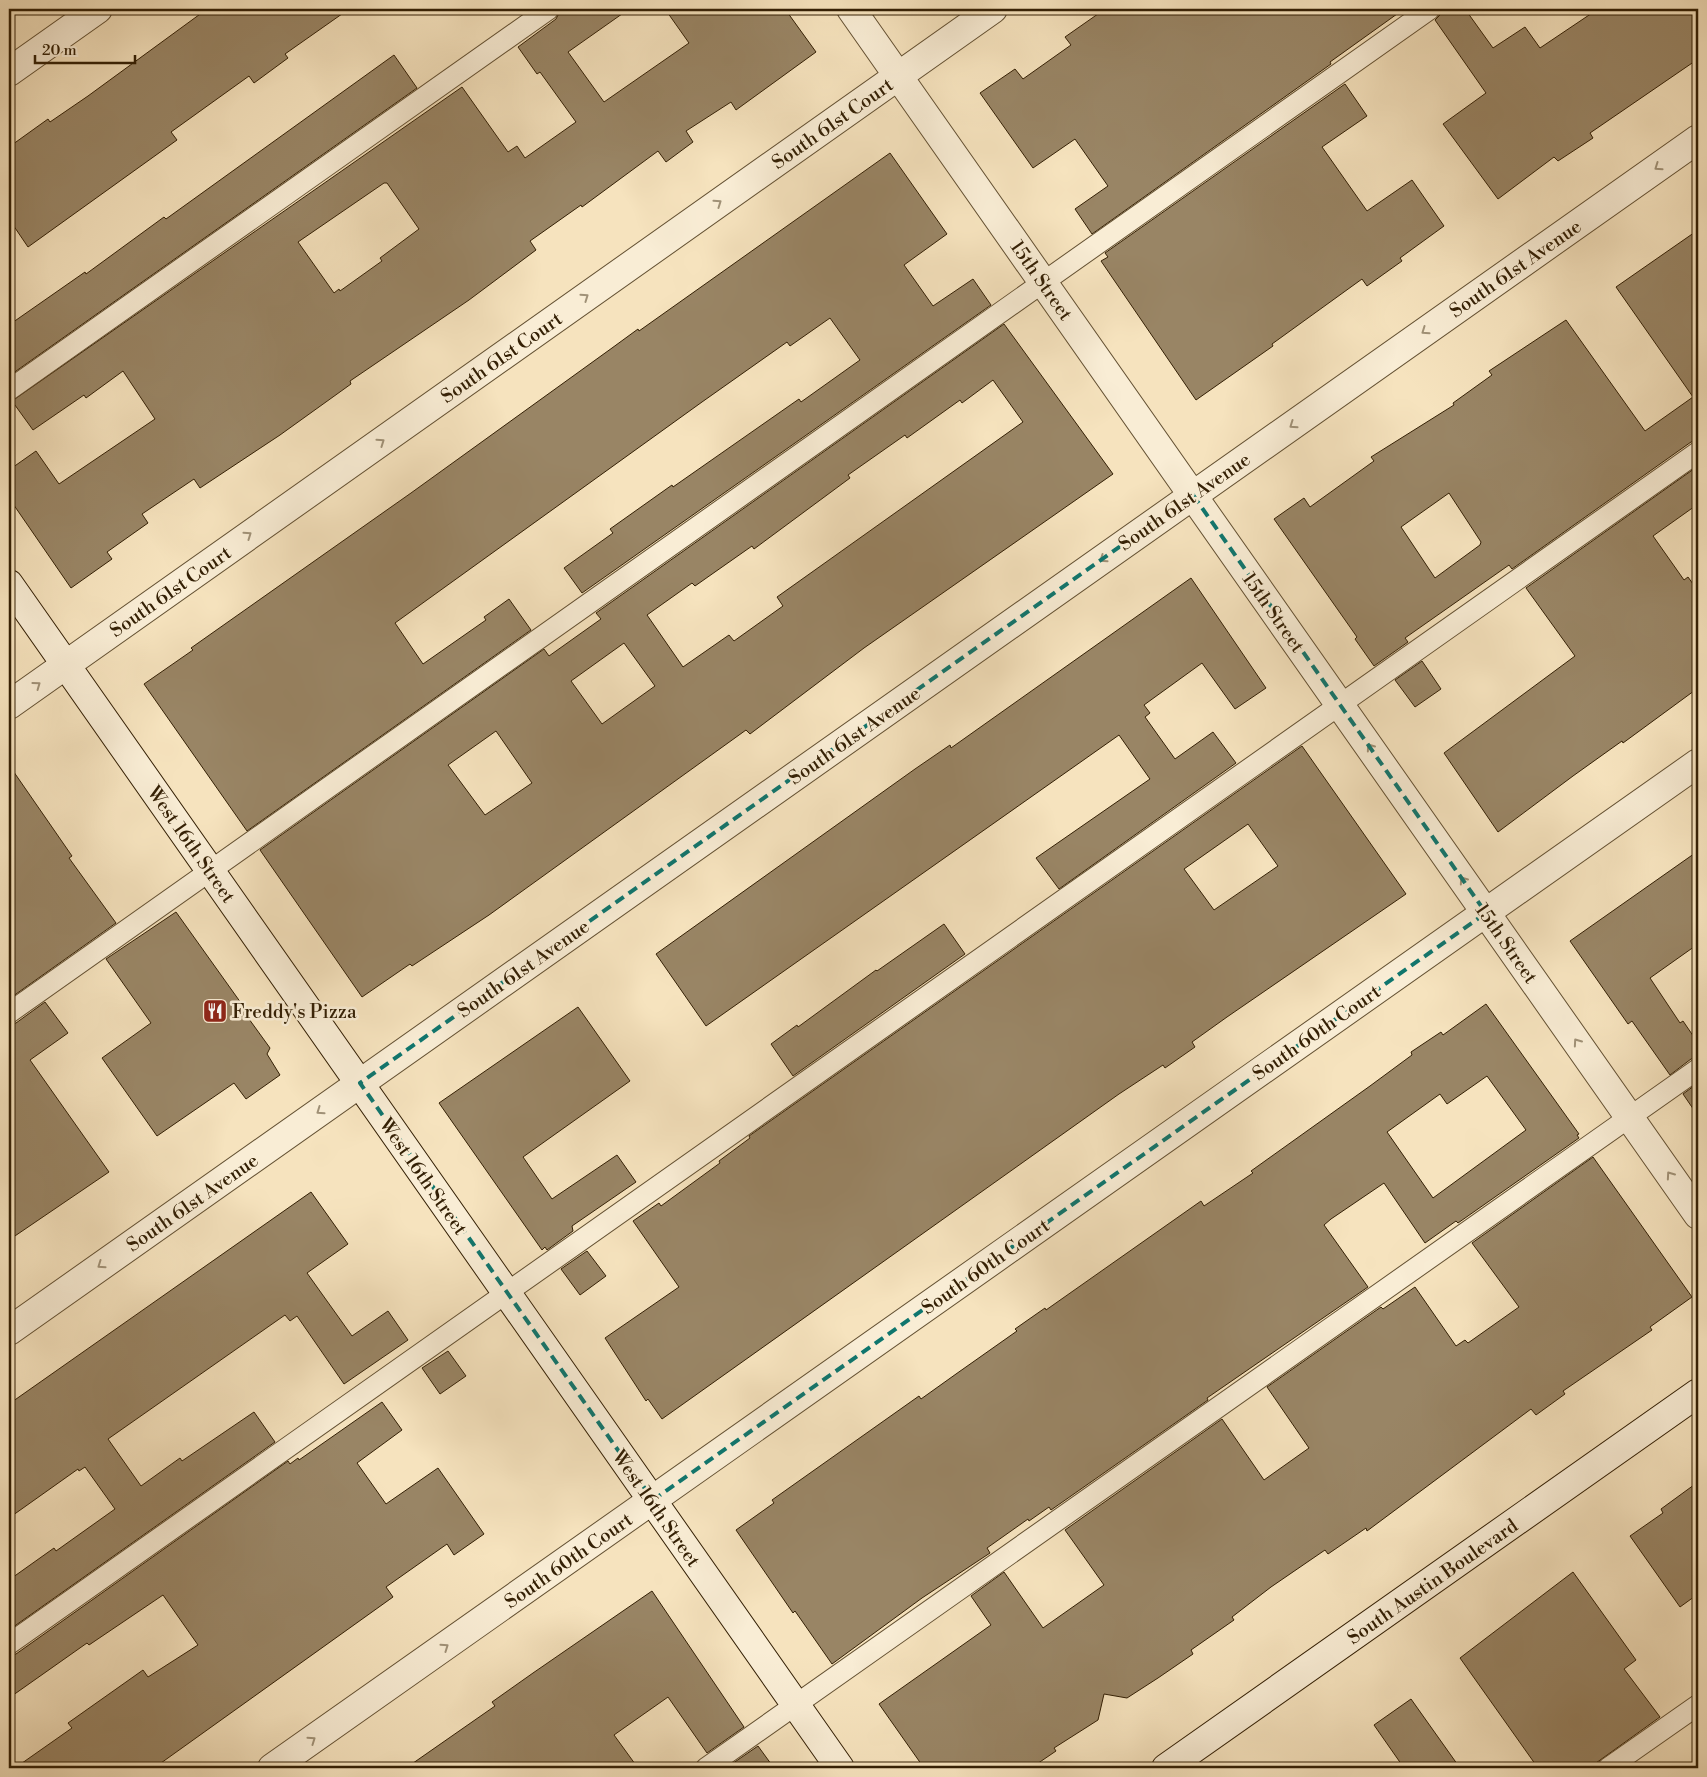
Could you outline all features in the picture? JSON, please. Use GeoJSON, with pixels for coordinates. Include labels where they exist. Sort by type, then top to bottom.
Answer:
{"type":"FeatureCollection","features":[{"type":"Feature","properties":{"kind":"street"},"geometry":{"type":"LineString","coordinates":[[9,72],[98,9]]}},
{"type":"Feature","properties":{"kind":"street","name":"15th Street"},"geometry":{"type":"LineString","coordinates":[[851,9],[1698,1215]]}},
{"type":"Feature","properties":{"kind":"street","name":"South 61st Court"},"geometry":{"type":"LineString","coordinates":[[9,705],[993,9]]}},
{"type":"Feature","properties":{"kind":"street","name":"South 61st Avenue"},"geometry":{"type":"LineString","coordinates":[[9,1330],[1698,139]]}},
{"type":"Feature","properties":{"kind":"street","name":"West 16th Street"},"geometry":{"type":"LineString","coordinates":[[9,584],[840,1768]]}},
{"type":"Feature","properties":{"kind":"street","name":"South 60th Court"},"geometry":{"type":"LineString","coordinates":[[272,1768],[1698,763]]}},
{"type":"Feature","properties":{"kind":"street","name":"South Austin Boulevard"},"geometry":{"type":"LineString","coordinates":[[1166,1768],[1698,1393]]}},
{"type":"Feature","properties":{"kind":"lane"},"geometry":{"type":"LineString","coordinates":[[9,390],[549,9]]}},
{"type":"Feature","properties":{"kind":"lane"},"geometry":{"type":"LineString","coordinates":[[9,1013],[1430,9]]}},
{"type":"Feature","properties":{"kind":"lane"},"geometry":{"type":"LineString","coordinates":[[9,1644],[1698,452]]}},
{"type":"Feature","properties":{"kind":"lane"},"geometry":{"type":"LineString","coordinates":[[706,1768],[1698,1069]]}},
{"type":"Feature","properties":{"kind":"lane"},"geometry":{"type":"LineString","coordinates":[[1608,1768],[1698,1705]]}},
{"type":"Feature","properties":{"kind":"highlighted area"},"geometry":{"type":"Polygon","coordinates":[[[1193,495],[1486,913],[653,1500],[360,1083],[1193,495]]]}},
{"type":"Feature","properties":{"kind":"building"},"geometry":{"type":"Polygon","coordinates":[[[207,9],[349,9],[285,54],[288,58],[254,83],[249,76],[171,132],[177,140],[28,247],[9,219],[9,147],[48,119],[50,122],[88,96],[207,9]]]}},
{"type":"Feature","properties":{"kind":"building"},"geometry":{"type":"Polygon","coordinates":[[[561,9],[629,9],[568,52],[604,102],[689,43],[665,9],[785,9],[816,52],[736,110],[731,102],[686,131],[693,142],[666,162],[658,151],[582,207],[581,205],[530,241],[536,250],[469,300],[350,381],[351,384],[280,435],[200,488],[194,479],[142,514],[148,523],[107,552],[112,559],[71,588],[9,498],[9,470],[36,451],[59,484],[155,419],[123,371],[86,398],[84,395],[33,430],[12,401],[462,87],[508,152],[517,146],[525,158],[576,122],[540,72],[537,74],[518,47],[556,19],[561,9]],[[384,183],[298,242],[334,293],[339,289],[340,291],[382,261],[380,258],[419,229],[387,183],[384,183]]]}},
{"type":"Feature","properties":{"kind":"building"},"geometry":{"type":"Polygon","coordinates":[[[1105,9],[1404,9],[1330,62],[1331,64],[1092,234],[1075,209],[1108,186],[1075,139],[1033,168],[980,93],[1015,69],[1023,79],[1071,45],[1065,37],[1105,9]]]}},
{"type":"Feature","properties":{"kind":"building"},"geometry":{"type":"Polygon","coordinates":[[[1442,9],[1465,9],[1493,48],[1525,27],[1540,48],[1598,9],[1698,9],[1698,59],[1590,133],[1593,138],[1558,161],[1554,157],[1498,199],[1443,124],[1486,93],[1435,20],[1441,14],[1442,9]]]}},
{"type":"Feature","properties":{"kind":"building"},"geometry":{"type":"Polygon","coordinates":[[[394,55],[417,88],[9,376],[9,325],[85,272],[86,274],[164,217],[166,219],[394,55]]]}},
{"type":"Feature","properties":{"kind":"building"},"geometry":{"type":"Polygon","coordinates":[[[1345,84],[1367,116],[1322,147],[1367,211],[1412,180],[1444,226],[1400,258],[1402,261],[1367,286],[1362,279],[1272,344],[1273,346],[1196,400],[1101,261],[1108,257],[1105,253],[1345,84]]]}},
{"type":"Feature","properties":{"kind":"building"},"geometry":{"type":"Polygon","coordinates":[[[890,153],[947,234],[904,265],[933,306],[973,279],[991,305],[582,593],[564,568],[613,533],[610,529],[799,399],[801,402],[860,360],[830,318],[790,346],[787,342],[702,402],[395,623],[423,664],[486,620],[484,617],[509,599],[531,630],[247,831],[144,684],[193,650],[191,648],[411,493],[638,329],[639,331],[890,153]]]}},
{"type":"Feature","properties":{"kind":"building"},"geometry":{"type":"Polygon","coordinates":[[[1698,230],[1698,440],[1691,442],[1512,569],[1509,565],[1405,638],[1408,642],[1374,666],[1355,639],[1357,637],[1274,519],[1304,498],[1310,507],[1374,461],[1371,457],[1454,405],[1453,403],[1492,375],[1489,371],[1566,320],[1645,431],[1693,397],[1616,287],[1698,230]],[[1449,493],[1401,527],[1435,578],[1480,545],[1481,542],[1449,493]]]}},
{"type":"Feature","properties":{"kind":"building"},"geometry":{"type":"Polygon","coordinates":[[[1004,324],[1113,474],[864,648],[750,734],[746,730],[489,915],[412,966],[410,964],[362,997],[260,850],[544,649],[549,656],[601,619],[596,613],[1004,324]],[[993,380],[962,403],[960,400],[907,438],[905,435],[848,475],[850,478],[754,549],[752,546],[695,586],[692,583],[647,615],[683,667],[729,635],[734,641],[783,606],[777,597],[1023,422],[993,380]],[[624,643],[571,681],[602,724],[655,686],[624,643]],[[496,731],[448,765],[485,815],[532,783],[496,731]]]}},
{"type":"Feature","properties":{"kind":"building"},"geometry":{"type":"Polygon","coordinates":[[[1698,466],[1698,504],[1653,536],[1684,580],[1688,577],[1698,591],[1698,688],[1623,743],[1622,741],[1573,776],[1498,832],[1444,753],[1575,656],[1526,588],[1698,466]]]}},
{"type":"Feature","properties":{"kind":"building"},"geometry":{"type":"Polygon","coordinates":[[[1191,578],[1266,688],[1235,709],[1202,663],[1144,705],[1150,713],[1145,717],[1175,759],[1213,732],[1236,763],[1059,889],[1036,858],[1150,779],[1119,735],[706,1026],[656,954],[915,769],[950,745],[951,748],[1191,578]]]}},
{"type":"Feature","properties":{"kind":"building"},"geometry":{"type":"Polygon","coordinates":[[[1422,661],[1441,689],[1415,707],[1395,680],[1422,661]]]}},
{"type":"Feature","properties":{"kind":"building"},"geometry":{"type":"Polygon","coordinates":[[[1302,746],[1406,894],[1192,1042],[1195,1047],[1165,1068],[1163,1065],[1119,1094],[662,1419],[648,1399],[646,1401],[605,1338],[679,1287],[633,1221],[659,1203],[661,1206],[720,1163],[719,1161],[750,1138],[749,1136],[1302,746]],[[1248,824],[1184,869],[1214,910],[1278,866],[1248,824]]]}},
{"type":"Feature","properties":{"kind":"building"},"geometry":{"type":"Polygon","coordinates":[[[9,765],[72,856],[69,858],[116,923],[9,999],[9,765]]]}},
{"type":"Feature","properties":{"kind":"building"},"geometry":{"type":"Polygon","coordinates":[[[1698,851],[1698,944],[1650,978],[1680,1023],[1683,1021],[1698,1043],[1698,1057],[1691,1059],[1670,1075],[1632,1021],[1628,1024],[1570,941],[1698,851]]]}},
{"type":"Feature","properties":{"kind":"building"},"geometry":{"type":"Polygon","coordinates":[[[176,912],[251,1017],[249,1019],[270,1048],[267,1054],[280,1075],[246,1099],[234,1083],[157,1136],[102,1058],[151,1023],[106,959],[176,912]]]}},
{"type":"Feature","properties":{"kind":"building"},"geometry":{"type":"Polygon","coordinates":[[[944,924],[965,954],[793,1076],[771,1044],[944,924]]]}},
{"type":"Feature","properties":{"kind":"building"},"geometry":{"type":"Polygon","coordinates":[[[45,1002],[68,1033],[30,1060],[109,1172],[9,1240],[9,1025],[16,1023],[45,1002]]]}},
{"type":"Feature","properties":{"kind":"building"},"geometry":{"type":"Polygon","coordinates":[[[1486,1004],[1579,1134],[1577,1135],[1579,1138],[1458,1223],[1456,1221],[1425,1243],[1384,1183],[1331,1219],[1324,1225],[1368,1287],[1207,1398],[1208,1400],[1051,1510],[1049,1507],[1029,1521],[1028,1519],[987,1548],[990,1553],[922,1598],[832,1664],[795,1611],[793,1613],[736,1530],[774,1503],[772,1500],[919,1396],[921,1399],[1017,1331],[1015,1329],[1045,1308],[1046,1310],[1201,1201],[1204,1206],[1253,1173],[1251,1171],[1412,1055],[1411,1052],[1441,1032],[1443,1035],[1486,1004]],[[1487,1076],[1447,1104],[1440,1094],[1387,1132],[1433,1198],[1526,1130],[1487,1076]]]}},
{"type":"Feature","properties":{"kind":"building"},"geometry":{"type":"Polygon","coordinates":[[[578,1007],[630,1081],[523,1157],[552,1199],[617,1155],[636,1182],[572,1226],[573,1231],[547,1250],[545,1247],[542,1250],[439,1103],[578,1007]]]}},
{"type":"Feature","properties":{"kind":"building"},"geometry":{"type":"Polygon","coordinates":[[[1698,1083],[1698,1116],[1683,1094],[1698,1083]]]}},
{"type":"Feature","properties":{"kind":"building"},"geometry":{"type":"Polygon","coordinates":[[[1593,1157],[1692,1297],[1650,1327],[1652,1330],[1563,1391],[1565,1394],[1536,1415],[1531,1409],[1367,1531],[1366,1528],[1328,1554],[1325,1550],[1271,1587],[1232,1617],[1234,1620],[1191,1650],[1193,1654],[1158,1678],[1127,1698],[1104,1694],[1098,1720],[1054,1748],[1056,1751],[1031,1768],[924,1768],[879,1704],[991,1625],[971,1596],[1004,1572],[1043,1628],[1104,1585],[1065,1530],[1222,1419],[1264,1480],[1309,1448],[1267,1387],[1381,1307],[1383,1309],[1415,1287],[1456,1346],[1465,1340],[1468,1343],[1519,1307],[1472,1243],[1593,1157]]]}},
{"type":"Feature","properties":{"kind":"building"},"geometry":{"type":"Polygon","coordinates":[[[311,1192],[348,1244],[307,1273],[352,1336],[388,1311],[408,1340],[344,1384],[297,1316],[290,1321],[285,1315],[108,1439],[141,1486],[180,1458],[182,1461],[254,1412],[275,1442],[9,1630],[9,1580],[54,1548],[56,1551],[115,1509],[85,1467],[79,1471],[78,1469],[9,1518],[9,1404],[311,1192]]]}},
{"type":"Feature","properties":{"kind":"building"},"geometry":{"type":"Polygon","coordinates":[[[587,1251],[606,1276],[580,1295],[561,1269],[587,1251]]]}},
{"type":"Feature","properties":{"kind":"building"},"geometry":{"type":"Polygon","coordinates":[[[448,1351],[466,1376],[440,1394],[422,1368],[448,1351]]]}},
{"type":"Feature","properties":{"kind":"building"},"geometry":{"type":"Polygon","coordinates":[[[382,1402],[402,1430],[357,1463],[386,1504],[438,1468],[484,1534],[454,1555],[447,1544],[386,1587],[393,1597],[154,1768],[15,1768],[72,1728],[68,1723],[143,1670],[148,1677],[198,1645],[163,1595],[89,1645],[87,1643],[9,1698],[9,1656],[16,1654],[288,1461],[290,1464],[298,1458],[299,1460],[382,1402]]]}},
{"type":"Feature","properties":{"kind":"building"},"geometry":{"type":"Polygon","coordinates":[[[1698,1482],[1698,1594],[1680,1607],[1630,1536],[1663,1513],[1661,1509],[1698,1482]]]}},
{"type":"Feature","properties":{"kind":"building"},"geometry":{"type":"Polygon","coordinates":[[[1573,1572],[1636,1660],[1624,1669],[1660,1717],[1589,1768],[1538,1768],[1460,1658],[1573,1572]]]}},
{"type":"Feature","properties":{"kind":"building"},"geometry":{"type":"Polygon","coordinates":[[[652,1591],[744,1727],[707,1753],[668,1697],[614,1735],[638,1768],[406,1768],[495,1706],[492,1702],[652,1591]]]}},
{"type":"Feature","properties":{"kind":"building"},"geometry":{"type":"Polygon","coordinates":[[[1411,1699],[1460,1768],[1404,1768],[1374,1725],[1411,1699]]]}},
{"type":"Feature","properties":{"kind":"building"},"geometry":{"type":"Polygon","coordinates":[[[758,1746],[774,1768],[726,1768],[758,1746]]]}},
{"type":"Feature","properties":{"kind":"place","name":"Freddy's Pizza"},"geometry":{"type":"Point","coordinates":[215,1011]}}]}
